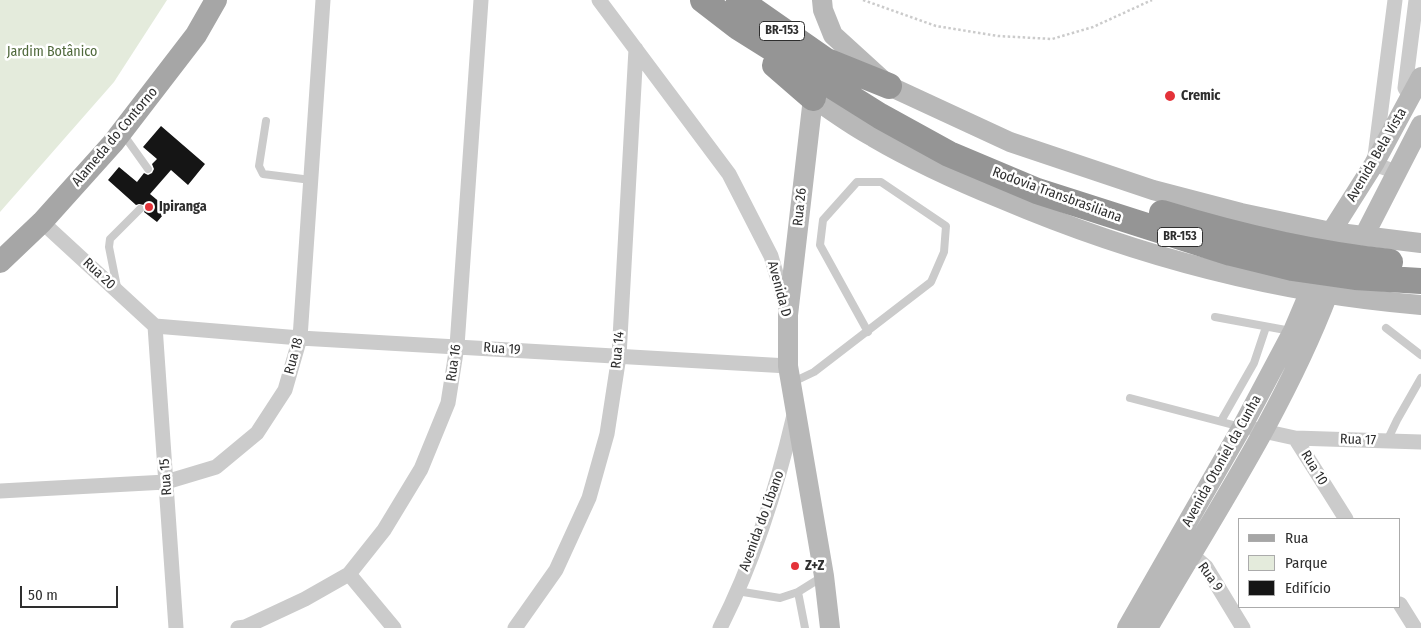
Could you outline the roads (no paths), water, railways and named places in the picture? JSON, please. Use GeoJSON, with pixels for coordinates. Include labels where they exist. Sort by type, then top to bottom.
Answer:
{"type":"FeatureCollection","features":[{"type":"Feature","properties":{"kind":"highway","name":"Rodovia Transbrasiliana"},"geometry":{"type":"LineString","coordinates":[[703,0],[738,27],[880,116],[949,154],[1037,191],[1231,253],[1292,268],[1355,277],[1421,281]]}},
{"type":"Feature","properties":{"kind":"highway","name":"Rodovia Transbrasiliana"},"geometry":{"type":"LineString","coordinates":[[739,0],[825,61],[886,100],[954,137],[1046,175],[1164,214],[1234,233],[1356,258],[1421,265]]}},
{"type":"Feature","properties":{"kind":"highway"},"geometry":{"type":"LineString","coordinates":[[738,27],[763,54],[813,98]]}},
{"type":"Feature","properties":{"kind":"highway"},"geometry":{"type":"LineString","coordinates":[[825,61],[889,86]]}},
{"type":"Feature","properties":{"kind":"main road","name":"Alameda do Contorno"},"geometry":{"type":"LineString","coordinates":[[0,262],[42,222],[122,132],[196,35],[216,0]]}},
{"type":"Feature","properties":{"kind":"main road"},"geometry":{"type":"LineString","coordinates":[[822,0],[823,10],[833,35],[889,86],[1010,142],[1135,184],[1241,213],[1331,232],[1421,243]]}},
{"type":"Feature","properties":{"kind":"main road","name":"Avenida Bela Vista"},"geometry":{"type":"LineString","coordinates":[[1331,232],[1417,96],[1421,77]]}},
{"type":"Feature","properties":{"kind":"main road","name":"Rodovia Transbrasiliana"},"geometry":{"type":"LineString","coordinates":[[813,98],[872,137],[952,178],[1054,221],[1140,250],[1226,274],[1319,293],[1421,305]]}},
{"type":"Feature","properties":{"kind":"main road","name":"Rua 26"},"geometry":{"type":"LineString","coordinates":[[788,315],[813,98]]}},
{"type":"Feature","properties":{"kind":"main road","name":"Avenida Bela Vista"},"geometry":{"type":"LineString","coordinates":[[1364,236],[1421,125]]}},
{"type":"Feature","properties":{"kind":"main road","name":"Avenida Otoniel da Cunha"},"geometry":{"type":"LineString","coordinates":[[1127,628],[1242,427],[1293,331],[1319,293]]}},
{"type":"Feature","properties":{"kind":"main road","name":"Avenida Otoniel da Cunha"},"geometry":{"type":"LineString","coordinates":[[1148,628],[1264,431],[1314,332],[1319,293]]}},
{"type":"Feature","properties":{"kind":"main road","name":"Avenida D"},"geometry":{"type":"LineString","coordinates":[[788,315],[790,375],[824,576],[830,628]]}},
{"type":"Feature","properties":{"kind":"street","name":"Rua 18"},"geometry":{"type":"LineString","coordinates":[[0,491],[166,482],[216,467],[257,433],[285,390],[300,338],[323,0]]}},
{"type":"Feature","properties":{"kind":"street","name":"Rua 16"},"geometry":{"type":"LineString","coordinates":[[238,628],[245,627],[305,599],[349,574],[384,530],[422,469],[448,403],[457,346],[481,0]]}},
{"type":"Feature","properties":{"kind":"street","name":"Avenida D"},"geometry":{"type":"LineString","coordinates":[[599,0],[729,174],[771,256],[788,315]]}},
{"type":"Feature","properties":{"kind":"street"},"geometry":{"type":"LineString","coordinates":[[1395,0],[1374,164],[1396,172]]}},
{"type":"Feature","properties":{"kind":"street"},"geometry":{"type":"LineString","coordinates":[[1416,0],[1405,88],[1417,96]]}},
{"type":"Feature","properties":{"kind":"street","name":"Rua 14"},"geometry":{"type":"LineString","coordinates":[[515,628],[556,570],[589,498],[607,434],[619,356],[636,49]]}},
{"type":"Feature","properties":{"kind":"street","name":"Rua 20"},"geometry":{"type":"LineString","coordinates":[[42,222],[155,326]]}},
{"type":"Feature","properties":{"kind":"street","name":"Rua 19"},"geometry":{"type":"LineString","coordinates":[[155,326],[300,338],[619,356],[790,375]]}},
{"type":"Feature","properties":{"kind":"street","name":"Rua 15"},"geometry":{"type":"LineString","coordinates":[[155,326],[176,628]]}},
{"type":"Feature","properties":{"kind":"street","name":"Avenida do Líbano"},"geometry":{"type":"LineString","coordinates":[[720,628],[763,525],[783,465],[795,411]]}},
{"type":"Feature","properties":{"kind":"street","name":"Rua 10"},"geometry":{"type":"LineString","coordinates":[[1242,427],[1295,438],[1345,518]]}},
{"type":"Feature","properties":{"kind":"street","name":"Rua 17"},"geometry":{"type":"LineString","coordinates":[[1295,438],[1421,442]]}},
{"type":"Feature","properties":{"kind":"street","name":"Rua 9"},"geometry":{"type":"LineString","coordinates":[[1191,554],[1206,567],[1243,628]]}},
{"type":"Feature","properties":{"kind":"street"},"geometry":{"type":"LineString","coordinates":[[349,574],[394,628]]}},
{"type":"Feature","properties":{"kind":"street"},"geometry":{"type":"LineString","coordinates":[[1401,606],[1415,628]]}},
{"type":"Feature","properties":{"kind":"lane"},"geometry":{"type":"LineString","coordinates":[[266,121],[259,166],[263,174],[311,180]]}},
{"type":"Feature","properties":{"kind":"lane"},"geometry":{"type":"LineString","coordinates":[[122,132],[148,169]]}},
{"type":"Feature","properties":{"kind":"lane"},"geometry":{"type":"LineString","coordinates":[[790,375],[814,372],[868,332],[931,282],[944,252],[946,226],[881,182],[857,182],[823,220],[820,245],[868,332]]}},
{"type":"Feature","properties":{"kind":"lane"},"geometry":{"type":"LineString","coordinates":[[118,292],[109,247],[110,239],[140,209]]}},
{"type":"Feature","properties":{"kind":"lane"},"geometry":{"type":"LineString","coordinates":[[1215,317],[1293,331]]}},
{"type":"Feature","properties":{"kind":"lane"},"geometry":{"type":"LineString","coordinates":[[1222,421],[1254,362],[1266,327]]}},
{"type":"Feature","properties":{"kind":"lane"},"geometry":{"type":"LineString","coordinates":[[1386,328],[1421,355]]}},
{"type":"Feature","properties":{"kind":"lane"},"geometry":{"type":"LineString","coordinates":[[1387,441],[1396,420],[1421,378]]}},
{"type":"Feature","properties":{"kind":"lane"},"geometry":{"type":"LineString","coordinates":[[1130,398],[1242,427]]}},
{"type":"Feature","properties":{"kind":"lane"},"geometry":{"type":"LineString","coordinates":[[737,591],[780,598],[798,592],[824,576]]}},
{"type":"Feature","properties":{"kind":"lane"},"geometry":{"type":"LineString","coordinates":[[798,592],[805,628]]}},
{"type":"Feature","properties":{"kind":"place","name":"Cremic"},"geometry":{"type":"Point","coordinates":[1170,96]}},
{"type":"Feature","properties":{"kind":"place","name":"Ipiranga"},"geometry":{"type":"Point","coordinates":[149,207]}},
{"type":"Feature","properties":{"kind":"place","name":"Z+Z"},"geometry":{"type":"Point","coordinates":[795,566]}},
{"type":"Feature","properties":{"kind":"park label","name":"Jardim Botânico"},"geometry":{"type":"Point","coordinates":[52,52]}}]}
